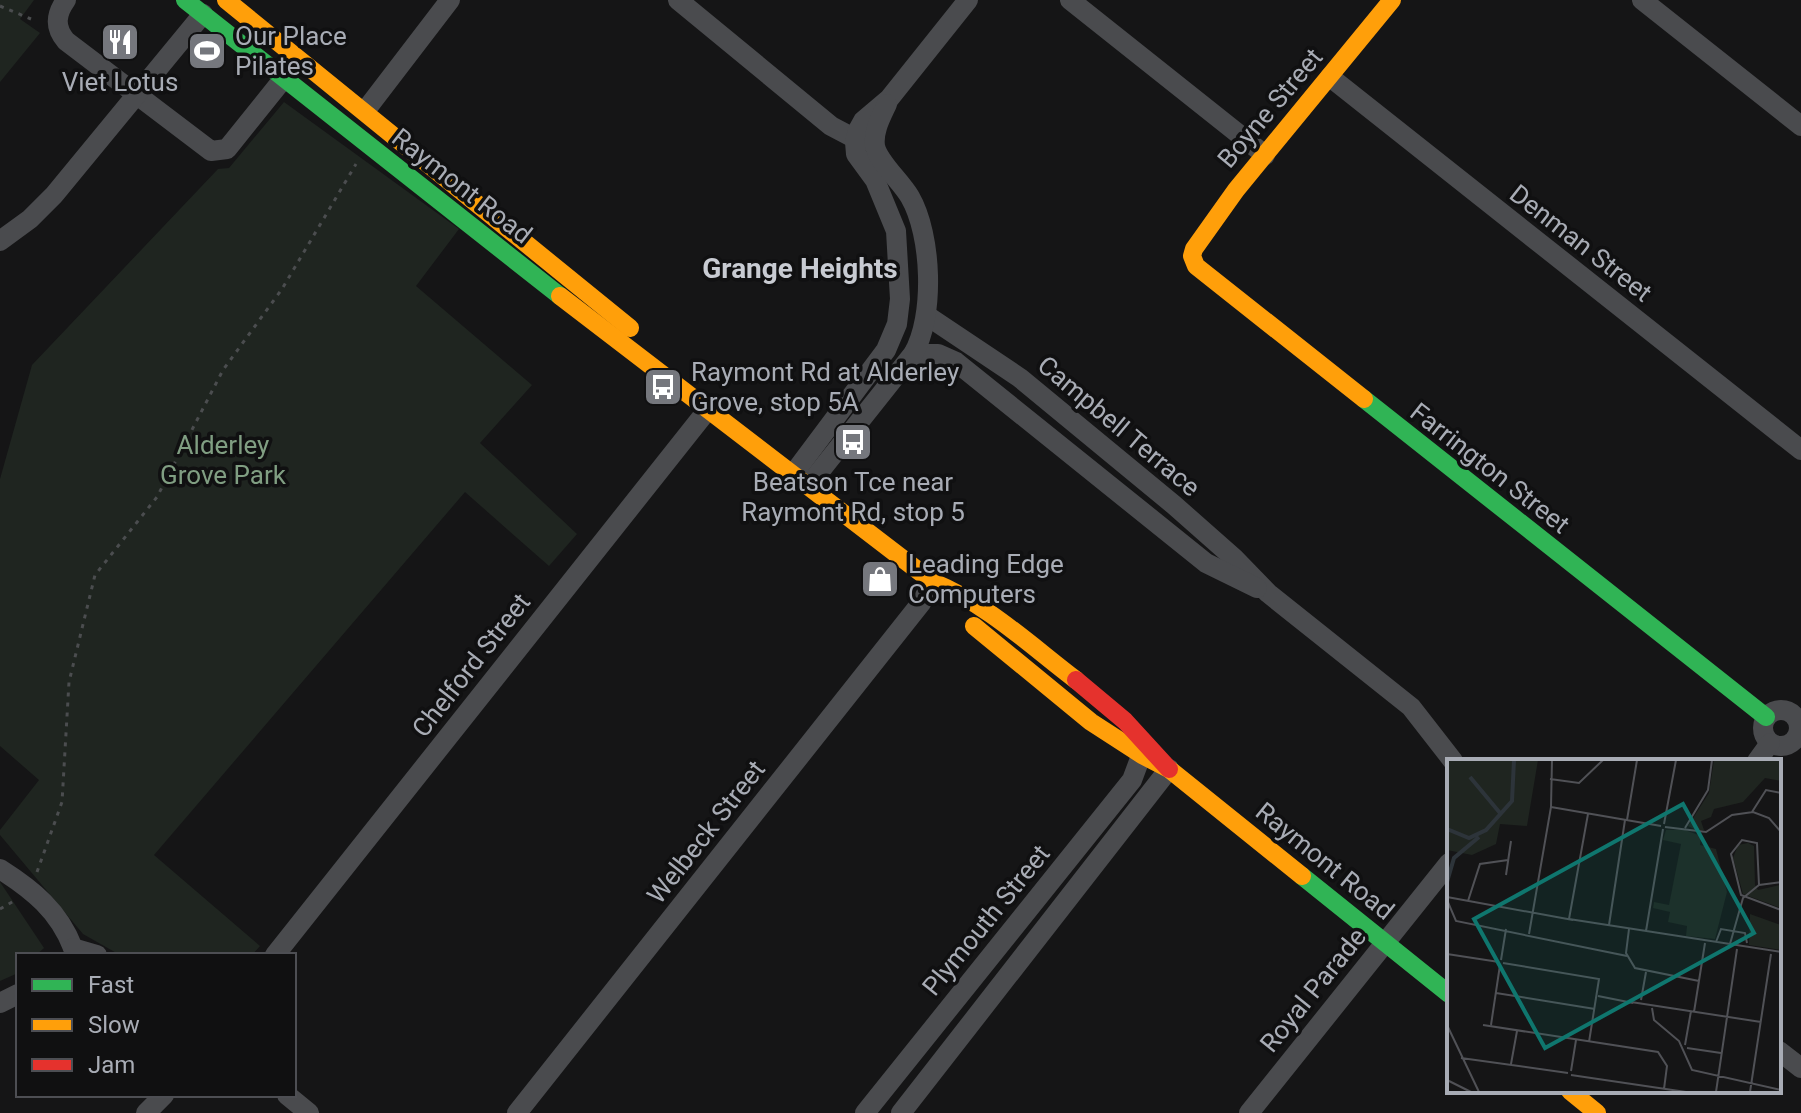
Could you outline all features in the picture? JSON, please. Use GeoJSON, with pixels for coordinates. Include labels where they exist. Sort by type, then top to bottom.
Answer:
{"type":"FeatureCollection","features":[{"type":"Feature","properties":{"kind":"main road","name":"Raymont Road"},"geometry":{"type":"LineString","coordinates":[[185,0],[638,358],[709,408],[933,582],[960,615],[1106,734],[1169,769]]}},
{"type":"Feature","properties":{"kind":"main road","name":"Raymont Road"},"geometry":{"type":"LineString","coordinates":[[226,0],[651,345],[709,408]]}},
{"type":"Feature","properties":{"kind":"main road","name":"Boyne Street"},"geometry":{"type":"LineString","coordinates":[[1193,252],[1227,203],[1392,0]]}},
{"type":"Feature","properties":{"kind":"main road"},"geometry":{"type":"LineString","coordinates":[[350,131],[365,111]]}},
{"type":"Feature","properties":{"kind":"main road","name":"Farrington Street"},"geometry":{"type":"LineString","coordinates":[[1193,252],[1196,266],[1206,276],[1766,717]]}},
{"type":"Feature","properties":{"kind":"main road","name":"Raymont Road"},"geometry":{"type":"LineString","coordinates":[[933,582],[970,599],[1120,715],[1146,739],[1169,769],[1447,992]]}},
{"type":"Feature","properties":{"kind":"main road"},"geometry":{"type":"LineString","coordinates":[[1572,1093],[1597,1113]]}},
{"type":"Feature","properties":{"kind":"street"},"geometry":{"type":"LineString","coordinates":[[66,0],[58,19],[62,36],[204,148],[217,152],[229,147],[284,78]]}},
{"type":"Feature","properties":{"kind":"street"},"geometry":{"type":"LineString","coordinates":[[365,111],[450,0]]}},
{"type":"Feature","properties":{"kind":"street"},"geometry":{"type":"LineString","coordinates":[[678,0],[831,126],[865,141],[907,192],[918,217],[927,261],[926,315],[922,336],[913,354],[864,397],[801,479]]}},
{"type":"Feature","properties":{"kind":"street"},"geometry":{"type":"LineString","coordinates":[[864,397],[893,338],[900,299],[895,225],[875,180],[856,154],[875,131],[889,99],[968,0]]}},
{"type":"Feature","properties":{"kind":"street"},"geometry":{"type":"LineString","coordinates":[[1070,0],[1265,155]]}},
{"type":"Feature","properties":{"kind":"street"},"geometry":{"type":"LineString","coordinates":[[1642,0],[1801,126]]}},
{"type":"Feature","properties":{"kind":"street"},"geometry":{"type":"LineString","coordinates":[[0,241],[30,219],[54,195],[203,14]]}},
{"type":"Feature","properties":{"kind":"street","name":"Denman Street"},"geometry":{"type":"LineString","coordinates":[[1330,77],[1801,450]]}},
{"type":"Feature","properties":{"kind":"street","name":"Campbell Terrace"},"geometry":{"type":"LineString","coordinates":[[926,315],[1028,384],[1174,505],[1268,593],[1411,707],[1451,759]]}},
{"type":"Feature","properties":{"kind":"street"},"geometry":{"type":"LineString","coordinates":[[959,365],[970,342]]}},
{"type":"Feature","properties":{"kind":"street","name":"Campbell Terrace"},"geometry":{"type":"LineString","coordinates":[[913,354],[938,354],[959,365],[1206,563],[1268,593]]}},
{"type":"Feature","properties":{"kind":"street","name":"Chelford Street"},"geometry":{"type":"LineString","coordinates":[[277,953],[709,408]]}},
{"type":"Feature","properties":{"kind":"street","name":"Welbeck Street"},"geometry":{"type":"LineString","coordinates":[[517,1113],[921,603],[933,582]]}},
{"type":"Feature","properties":{"kind":"street"},"geometry":{"type":"LineString","coordinates":[[1797,709],[1798,743],[1783,747],[1770,743],[1763,731],[1766,717],[1779,710],[1797,709]]}},
{"type":"Feature","properties":{"kind":"street"},"geometry":{"type":"LineString","coordinates":[[1758,759],[1770,743]]}},
{"type":"Feature","properties":{"kind":"street","name":"Plymouth Street"},"geometry":{"type":"LineString","coordinates":[[865,1113],[1132,780],[1141,756]]}},
{"type":"Feature","properties":{"kind":"street","name":"Plymouth Street"},"geometry":{"type":"LineString","coordinates":[[901,1113],[1169,769]]}},
{"type":"Feature","properties":{"kind":"street","name":"Royal Parade"},"geometry":{"type":"LineString","coordinates":[[1249,1113],[1447,865]]}},
{"type":"Feature","properties":{"kind":"street"},"geometry":{"type":"LineString","coordinates":[[0,869],[57,916],[70,952]]}},
{"type":"Feature","properties":{"kind":"street"},"geometry":{"type":"LineString","coordinates":[[1781,1053],[1801,1068]]}},
{"type":"Feature","properties":{"kind":"street"},"geometry":{"type":"LineString","coordinates":[[146,1113],[162,1097]]}},
{"type":"Feature","properties":{"kind":"street"},"geometry":{"type":"LineString","coordinates":[[289,1097],[309,1113]]}},
{"type":"Feature","properties":{"kind":"path"},"geometry":{"type":"LineString","coordinates":[[0,6],[31,19]]}},
{"type":"Feature","properties":{"kind":"path"},"geometry":{"type":"LineString","coordinates":[[0,909],[30,891],[62,802],[69,682],[95,575],[157,497],[223,370],[282,289],[360,158]]}},
{"type":"Feature","properties":{"kind":"green space"},"geometry":{"type":"Polygon","coordinates":[[[0,0],[34,0],[20,19],[40,33],[0,82],[0,0]]]}},
{"type":"Feature","properties":{"kind":"green space","name":"Alderley Grove Park"},"geometry":{"type":"Polygon","coordinates":[[[284,102],[459,229],[416,286],[532,385],[480,443],[577,534],[549,566],[465,492],[154,855],[260,946],[254,953],[116,953],[83,934],[0,835],[0,830],[39,780],[0,746],[0,479],[32,365],[218,169],[229,168],[284,102]]]}},
{"type":"Feature","properties":{"kind":"green space"},"geometry":{"type":"Polygon","coordinates":[[[0,882],[44,948],[38,953],[16,953],[16,974],[0,981],[0,882]]]}},
{"type":"Feature","properties":{"kind":"traffic: fast"},"geometry":{"type":"LineString","coordinates":[[185,0],[560,296]]}},
{"type":"Feature","properties":{"kind":"traffic: fast"},"geometry":{"type":"LineString","coordinates":[[1364,399],[1766,717]]}},
{"type":"Feature","properties":{"kind":"traffic: fast"},"geometry":{"type":"LineString","coordinates":[[1302,876],[1447,992]]}},
{"type":"Feature","properties":{"kind":"traffic: slow"},"geometry":{"type":"LineString","coordinates":[[226,0],[630,328]]}},
{"type":"Feature","properties":{"kind":"traffic: slow"},"geometry":{"type":"LineString","coordinates":[[1364,399],[1196,266],[1192,256],[1236,190],[1392,0]]}},
{"type":"Feature","properties":{"kind":"traffic: slow"},"geometry":{"type":"LineString","coordinates":[[560,296],[933,582],[990,613],[1076,680]]}},
{"type":"Feature","properties":{"kind":"traffic: slow"},"geometry":{"type":"LineString","coordinates":[[974,626],[1091,722],[1169,769],[1302,876]]}},
{"type":"Feature","properties":{"kind":"traffic: slow"},"geometry":{"type":"LineString","coordinates":[[1572,1093],[1597,1113]]}},
{"type":"Feature","properties":{"kind":"traffic: jam"},"geometry":{"type":"LineString","coordinates":[[1076,680],[1125,721],[1169,769]]}},
{"type":"Feature","properties":{"kind":"place","name":"Viet Lotus"},"geometry":{"type":"Point","coordinates":[120,42]}},
{"type":"Feature","properties":{"kind":"place","name":"Our Place Pilates"},"geometry":{"type":"Point","coordinates":[207,51]}},
{"type":"Feature","properties":{"kind":"place","name":"Raymont Rd at Alderley Grove, stop 5A"},"geometry":{"type":"Point","coordinates":[663,387]}},
{"type":"Feature","properties":{"kind":"place","name":"Beatson Tce near Raymont Rd, stop 5"},"geometry":{"type":"Point","coordinates":[853,442]}},
{"type":"Feature","properties":{"kind":"place","name":"Leading Edge Computers"},"geometry":{"type":"Point","coordinates":[880,579]}},
{"type":"Feature","properties":{"kind":"district","name":"Grange Heights"},"geometry":{"type":"Point","coordinates":[800,268]}}]}
